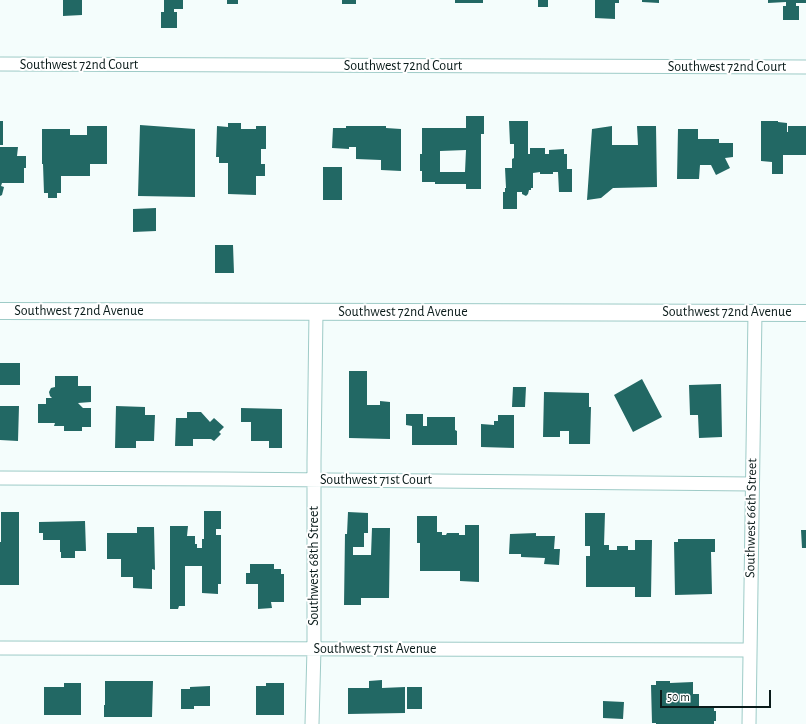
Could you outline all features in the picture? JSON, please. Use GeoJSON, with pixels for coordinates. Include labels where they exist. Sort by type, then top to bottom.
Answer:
{"type":"FeatureCollection","features":[{"type":"Feature","properties":{"kind":"street","name":"Southwest 72nd Court"},"geometry":{"type":"LineString","coordinates":[[0,64],[806,67]]}},
{"type":"Feature","properties":{"kind":"street","name":"Southwest 72nd Avenue"},"geometry":{"type":"LineString","coordinates":[[0,311],[806,312]]}},
{"type":"Feature","properties":{"kind":"street","name":"Southwest 68th Street"},"geometry":{"type":"LineString","coordinates":[[312,724],[314,649],[316,312]]}},
{"type":"Feature","properties":{"kind":"street","name":"Southwest 66th Street"},"geometry":{"type":"LineString","coordinates":[[749,724],[755,312]]}},
{"type":"Feature","properties":{"kind":"street","name":"Southwest 71st Court"},"geometry":{"type":"LineString","coordinates":[[0,478],[752,484]]}},
{"type":"Feature","properties":{"kind":"street","name":"Southwest 71st Avenue"},"geometry":{"type":"LineString","coordinates":[[0,648],[749,650]]}},
{"type":"Feature","properties":{"kind":"building"},"geometry":{"type":"Polygon","coordinates":[[[63,0],[82,0],[82,15],[63,16],[63,0]]]}},
{"type":"Feature","properties":{"kind":"building"},"geometry":{"type":"Polygon","coordinates":[[[164,0],[183,0],[183,9],[174,9],[174,12],[177,12],[177,28],[161,28],[161,12],[164,12],[164,0]]]}},
{"type":"Feature","properties":{"kind":"building"},"geometry":{"type":"Polygon","coordinates":[[[227,0],[238,0],[238,4],[227,4],[227,0]]]}},
{"type":"Feature","properties":{"kind":"building"},"geometry":{"type":"Polygon","coordinates":[[[342,0],[356,0],[356,4],[342,4],[342,0]]]}},
{"type":"Feature","properties":{"kind":"building"},"geometry":{"type":"Polygon","coordinates":[[[455,0],[483,0],[483,3],[455,3],[455,0]]]}},
{"type":"Feature","properties":{"kind":"building"},"geometry":{"type":"Polygon","coordinates":[[[538,0],[548,0],[548,7],[538,7],[538,0]]]}},
{"type":"Feature","properties":{"kind":"building"},"geometry":{"type":"Polygon","coordinates":[[[595,0],[619,0],[619,3],[615,3],[615,19],[595,18],[595,0]]]}},
{"type":"Feature","properties":{"kind":"building"},"geometry":{"type":"Polygon","coordinates":[[[642,0],[659,0],[659,3],[642,2],[642,0]]]}},
{"type":"Feature","properties":{"kind":"building"},"geometry":{"type":"Polygon","coordinates":[[[768,0],[806,0],[806,3],[796,3],[796,6],[799,6],[799,20],[783,20],[783,6],[786,6],[786,2],[768,3],[768,0]]]}},
{"type":"Feature","properties":{"kind":"building"},"geometry":{"type":"Polygon","coordinates":[[[466,116],[484,116],[484,134],[481,134],[481,189],[466,189],[466,184],[435,184],[435,182],[422,182],[422,171],[420,171],[420,154],[422,154],[422,128],[466,128],[466,116]],[[466,150],[440,151],[440,172],[465,172],[466,150]]]}},
{"type":"Feature","properties":{"kind":"building"},"geometry":{"type":"Polygon","coordinates":[[[0,121],[3,121],[3,145],[0,145],[0,121]]]}},
{"type":"Feature","properties":{"kind":"building"},"geometry":{"type":"Polygon","coordinates":[[[509,121],[528,121],[528,154],[530,154],[530,148],[545,148],[545,154],[549,154],[549,150],[564,149],[564,154],[567,154],[567,169],[572,169],[572,192],[559,192],[558,172],[553,172],[553,174],[540,174],[540,172],[533,173],[533,188],[529,190],[528,194],[526,196],[522,194],[522,192],[517,192],[517,209],[503,209],[503,192],[505,192],[506,188],[505,168],[512,168],[512,159],[514,158],[514,144],[510,144],[509,121]]]}},
{"type":"Feature","properties":{"kind":"building"},"geometry":{"type":"Polygon","coordinates":[[[761,121],[778,121],[787,123],[787,132],[788,126],[806,126],[806,155],[783,155],[783,174],[772,174],[772,162],[761,161],[761,121]]]}},
{"type":"Feature","properties":{"kind":"building"},"geometry":{"type":"Polygon","coordinates":[[[228,123],[241,123],[241,129],[256,129],[256,126],[266,126],[266,149],[261,149],[261,164],[265,164],[265,176],[256,176],[256,195],[228,194],[228,163],[219,163],[219,157],[216,157],[217,126],[228,127],[228,123]]]}},
{"type":"Feature","properties":{"kind":"building"},"geometry":{"type":"Polygon","coordinates":[[[140,125],[195,129],[195,197],[138,196],[140,125]]]}},
{"type":"Feature","properties":{"kind":"building"},"geometry":{"type":"Polygon","coordinates":[[[87,126],[107,126],[107,164],[90,164],[90,176],[61,176],[61,193],[57,193],[57,198],[48,198],[48,193],[44,193],[42,129],[70,129],[70,135],[87,135],[87,126]]]}},
{"type":"Feature","properties":{"kind":"building"},"geometry":{"type":"Polygon","coordinates":[[[346,126],[386,126],[386,128],[401,129],[401,171],[381,170],[381,160],[356,159],[356,147],[349,147],[349,149],[332,148],[333,128],[346,128],[346,126]]]}},
{"type":"Feature","properties":{"kind":"building"},"geometry":{"type":"Polygon","coordinates":[[[612,126],[612,145],[638,145],[637,126],[656,126],[657,187],[613,188],[601,198],[587,200],[592,129],[612,126]]]}},
{"type":"Feature","properties":{"kind":"building"},"geometry":{"type":"Polygon","coordinates":[[[678,129],[698,129],[698,139],[719,139],[719,143],[733,143],[733,157],[725,158],[730,168],[716,175],[711,165],[700,165],[699,179],[677,179],[678,129]]]}},
{"type":"Feature","properties":{"kind":"building"},"geometry":{"type":"Polygon","coordinates":[[[0,147],[18,147],[17,156],[26,156],[26,168],[24,168],[24,183],[2,183],[1,186],[4,187],[2,195],[0,196],[0,147]]]}},
{"type":"Feature","properties":{"kind":"building"},"geometry":{"type":"Polygon","coordinates":[[[323,167],[342,167],[342,200],[323,200],[323,167]]]}},
{"type":"Feature","properties":{"kind":"building"},"geometry":{"type":"Polygon","coordinates":[[[156,208],[156,231],[133,232],[133,209],[156,208]]]}},
{"type":"Feature","properties":{"kind":"building"},"geometry":{"type":"Polygon","coordinates":[[[215,245],[233,245],[234,273],[215,273],[215,245]]]}},
{"type":"Feature","properties":{"kind":"building"},"geometry":{"type":"Polygon","coordinates":[[[0,363],[20,363],[20,385],[0,385],[0,363]]]}},
{"type":"Feature","properties":{"kind":"building"},"geometry":{"type":"Polygon","coordinates":[[[349,371],[367,371],[367,405],[380,405],[380,401],[390,402],[390,439],[349,438],[349,371]]]}},
{"type":"Feature","properties":{"kind":"building"},"geometry":{"type":"Polygon","coordinates":[[[55,376],[78,376],[78,386],[91,386],[91,402],[78,403],[83,408],[91,408],[91,427],[82,427],[82,431],[64,431],[64,426],[54,426],[55,423],[38,423],[38,404],[46,404],[46,398],[52,398],[49,392],[51,388],[55,387],[55,376]]]}},
{"type":"Feature","properties":{"kind":"building"},"geometry":{"type":"Polygon","coordinates":[[[642,379],[662,417],[633,432],[614,395],[642,379]]]}},
{"type":"Feature","properties":{"kind":"building"},"geometry":{"type":"Polygon","coordinates":[[[721,384],[722,437],[699,438],[698,415],[690,415],[689,385],[721,384]]]}},
{"type":"Feature","properties":{"kind":"building"},"geometry":{"type":"Polygon","coordinates":[[[513,387],[526,387],[525,407],[512,407],[513,387]]]}},
{"type":"Feature","properties":{"kind":"building"},"geometry":{"type":"Polygon","coordinates":[[[544,392],[589,393],[589,407],[591,407],[590,444],[569,444],[569,431],[560,431],[560,437],[543,437],[544,392]]]}},
{"type":"Feature","properties":{"kind":"building"},"geometry":{"type":"Polygon","coordinates":[[[0,406],[19,406],[18,441],[0,440],[0,406]]]}},
{"type":"Feature","properties":{"kind":"building"},"geometry":{"type":"Polygon","coordinates":[[[116,406],[145,407],[145,415],[155,415],[154,441],[136,441],[136,448],[115,448],[116,406]]]}},
{"type":"Feature","properties":{"kind":"building"},"geometry":{"type":"Polygon","coordinates":[[[241,408],[282,409],[282,448],[269,448],[269,441],[251,441],[251,422],[241,422],[241,408]]]}},
{"type":"Feature","properties":{"kind":"building"},"geometry":{"type":"Polygon","coordinates":[[[187,412],[201,412],[210,422],[214,418],[224,427],[219,432],[221,434],[214,441],[211,439],[193,439],[193,446],[175,446],[176,418],[187,418],[187,412]]]}},
{"type":"Feature","properties":{"kind":"building"},"geometry":{"type":"Polygon","coordinates":[[[406,414],[423,414],[423,426],[427,426],[427,417],[455,417],[457,445],[412,445],[412,426],[406,425],[406,414]]]}},
{"type":"Feature","properties":{"kind":"building"},"geometry":{"type":"Polygon","coordinates":[[[498,415],[514,415],[514,448],[481,447],[481,424],[494,425],[494,421],[498,421],[498,415]]]}},
{"type":"Feature","properties":{"kind":"building"},"geometry":{"type":"Polygon","coordinates":[[[204,511],[221,511],[221,529],[216,529],[216,535],[221,535],[221,584],[218,584],[218,594],[202,593],[202,566],[185,566],[185,606],[179,606],[178,609],[170,609],[170,526],[188,526],[187,536],[195,536],[195,544],[197,544],[197,548],[202,548],[202,539],[204,539],[204,511]]]}},
{"type":"Feature","properties":{"kind":"building"},"geometry":{"type":"Polygon","coordinates":[[[1,512],[19,512],[19,585],[0,585],[1,512]]]}},
{"type":"Feature","properties":{"kind":"building"},"geometry":{"type":"Polygon","coordinates":[[[348,512],[368,513],[368,533],[364,533],[364,547],[353,547],[353,555],[371,555],[372,528],[390,528],[389,598],[361,598],[361,605],[344,605],[345,534],[347,534],[348,512]]]}},
{"type":"Feature","properties":{"kind":"building"},"geometry":{"type":"Polygon","coordinates":[[[585,513],[605,513],[604,545],[609,545],[609,550],[617,550],[617,546],[628,546],[628,550],[635,550],[635,540],[652,540],[651,597],[635,597],[635,587],[586,587],[586,556],[590,556],[590,546],[585,546],[585,513]]]}},
{"type":"Feature","properties":{"kind":"building"},"geometry":{"type":"Polygon","coordinates":[[[417,516],[437,516],[437,532],[442,532],[442,535],[446,535],[447,533],[459,533],[459,535],[465,535],[465,525],[479,525],[479,582],[460,581],[460,571],[420,571],[420,543],[417,543],[417,516]]]}},
{"type":"Feature","properties":{"kind":"building"},"geometry":{"type":"Polygon","coordinates":[[[85,521],[86,551],[75,551],[75,558],[61,558],[60,540],[43,540],[43,533],[39,533],[39,522],[85,521]]]}},
{"type":"Feature","properties":{"kind":"building"},"geometry":{"type":"Polygon","coordinates":[[[137,527],[154,527],[155,570],[152,569],[152,589],[133,588],[133,577],[121,577],[121,559],[107,559],[107,533],[137,533],[137,527]]]}},
{"type":"Feature","properties":{"kind":"building"},"geometry":{"type":"Polygon","coordinates":[[[801,530],[806,530],[806,548],[802,548],[801,530]]]}},
{"type":"Feature","properties":{"kind":"building"},"geometry":{"type":"Polygon","coordinates":[[[536,533],[536,536],[555,536],[554,549],[560,549],[559,565],[544,564],[545,558],[521,557],[521,554],[509,554],[510,534],[536,533]]]}},
{"type":"Feature","properties":{"kind":"building"},"geometry":{"type":"Polygon","coordinates":[[[678,539],[715,539],[715,552],[711,552],[712,594],[675,595],[674,542],[678,542],[678,539]]]}},
{"type":"Feature","properties":{"kind":"building"},"geometry":{"type":"Polygon","coordinates":[[[250,564],[274,564],[274,569],[281,569],[281,574],[284,574],[284,602],[271,602],[272,608],[258,609],[258,584],[246,584],[246,573],[250,573],[250,564]]]}},
{"type":"Feature","properties":{"kind":"building"},"geometry":{"type":"Polygon","coordinates":[[[382,680],[382,688],[405,687],[405,713],[348,714],[348,688],[369,688],[369,681],[382,680]]]}},
{"type":"Feature","properties":{"kind":"building"},"geometry":{"type":"Polygon","coordinates":[[[105,681],[153,681],[152,717],[104,717],[105,681]]]}},
{"type":"Feature","properties":{"kind":"building"},"geometry":{"type":"Polygon","coordinates":[[[656,681],[670,681],[670,683],[693,682],[693,694],[699,694],[699,707],[714,707],[714,711],[716,711],[716,721],[714,721],[714,724],[652,723],[651,685],[656,685],[656,681]]]}},
{"type":"Feature","properties":{"kind":"building"},"geometry":{"type":"Polygon","coordinates":[[[64,683],[81,683],[81,715],[44,715],[44,687],[64,687],[64,683]]]}},
{"type":"Feature","properties":{"kind":"building"},"geometry":{"type":"Polygon","coordinates":[[[266,683],[284,683],[284,715],[256,715],[256,686],[266,686],[266,683]]]}},
{"type":"Feature","properties":{"kind":"building"},"geometry":{"type":"Polygon","coordinates":[[[210,686],[210,706],[194,706],[194,709],[181,709],[181,689],[210,686]]]}},
{"type":"Feature","properties":{"kind":"building"},"geometry":{"type":"Polygon","coordinates":[[[407,687],[422,687],[422,709],[407,709],[407,687]]]}},
{"type":"Feature","properties":{"kind":"building"},"geometry":{"type":"Polygon","coordinates":[[[603,701],[624,702],[623,719],[603,718],[603,701]]]}}]}
